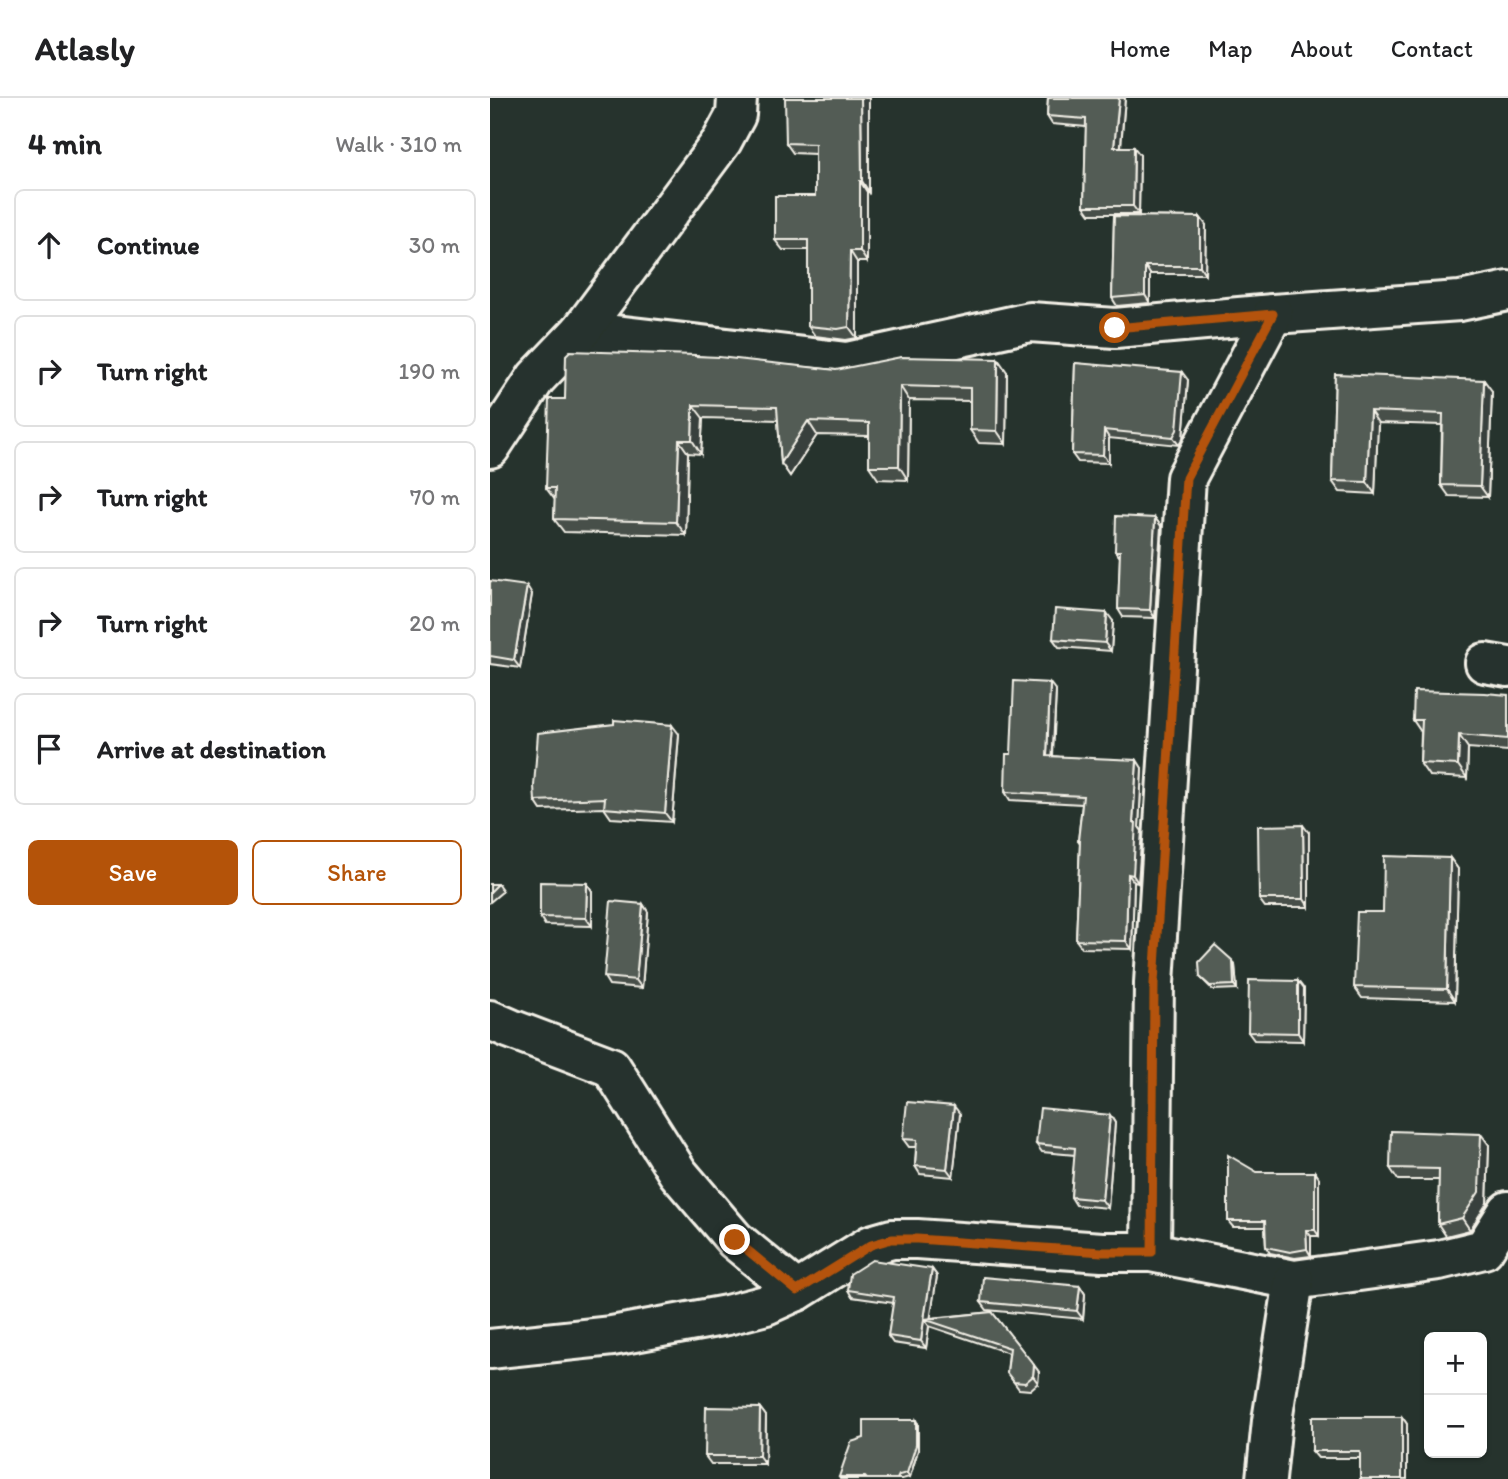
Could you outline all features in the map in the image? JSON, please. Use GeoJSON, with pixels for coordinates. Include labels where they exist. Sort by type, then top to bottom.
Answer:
{"type":"FeatureCollection","features":[{"type":"Feature","properties":{"kind":"street"},"geometry":{"type":"LineString","coordinates":[[490,448],[536,378],[581,331],[722,141],[736,115],[737,98]]}},
{"type":"Feature","properties":{"kind":"street"},"geometry":{"type":"LineString","coordinates":[[581,331],[847,362],[1030,322],[1115,328],[1461,301],[1508,290]]}},
{"type":"Feature","properties":{"kind":"street"},"geometry":{"type":"LineString","coordinates":[[1152,1252],[1154,983],[1186,478],[1273,314]]}},
{"type":"Feature","properties":{"kind":"street"},"geometry":{"type":"LineString","coordinates":[[490,1020],[611,1066],[678,1173],[735,1240],[797,1291]]}},
{"type":"Feature","properties":{"kind":"street"},"geometry":{"type":"LineString","coordinates":[[490,1349],[612,1336],[714,1317],[766,1304],[797,1291],[871,1245],[892,1239],[1102,1252],[1152,1252],[1294,1280],[1439,1260],[1484,1250],[1508,1211]]}},
{"type":"Feature","properties":{"kind":"street"},"geometry":{"type":"LineString","coordinates":[[1266,1479],[1272,1421],[1294,1280]]}},
{"type":"Feature","properties":{"kind":"building"},"geometry":{"type":"Polygon","coordinates":[[[785,98],[861,98],[860,251],[850,251],[849,327],[838,329],[808,326],[808,240],[775,240],[775,196],[815,196],[815,144],[786,143],[785,98]]]}},
{"type":"Feature","properties":{"kind":"building"},"geometry":{"type":"Polygon","coordinates":[[[1048,98],[1119,98],[1114,147],[1134,147],[1133,206],[1084,206],[1086,119],[1047,116],[1048,98]]]}},
{"type":"Feature","properties":{"kind":"building"},"geometry":{"type":"Polygon","coordinates":[[[1114,216],[1200,217],[1200,266],[1145,266],[1145,295],[1112,298],[1114,216]]]}},
{"type":"Feature","properties":{"kind":"building"},"geometry":{"type":"Polygon","coordinates":[[[570,351],[695,355],[836,370],[901,357],[998,359],[997,431],[970,430],[970,388],[900,386],[899,466],[869,466],[869,423],[808,421],[781,463],[777,407],[693,405],[692,440],[679,440],[676,522],[554,519],[555,488],[546,488],[549,399],[565,399],[566,355],[570,351]]]}},
{"type":"Feature","properties":{"kind":"building"},"geometry":{"type":"Polygon","coordinates":[[[1075,363],[1182,372],[1177,430],[1173,437],[1104,430],[1103,455],[1072,454],[1075,363]]]}},
{"type":"Feature","properties":{"kind":"building"},"geometry":{"type":"Polygon","coordinates":[[[1335,374],[1484,380],[1480,486],[1441,485],[1443,414],[1370,411],[1367,482],[1332,481],[1335,374]]]}},
{"type":"Feature","properties":{"kind":"building"},"geometry":{"type":"Polygon","coordinates":[[[1116,516],[1155,518],[1150,610],[1118,609],[1120,551],[1115,551],[1116,516]]]}},
{"type":"Feature","properties":{"kind":"building"},"geometry":{"type":"Polygon","coordinates":[[[490,581],[527,586],[514,660],[490,656],[490,581]]]}},
{"type":"Feature","properties":{"kind":"building"},"geometry":{"type":"Polygon","coordinates":[[[1055,609],[1107,613],[1105,643],[1053,639],[1055,609]]]}},
{"type":"Feature","properties":{"kind":"building"},"geometry":{"type":"Polygon","coordinates":[[[1014,681],[1050,683],[1047,756],[1137,760],[1133,875],[1128,874],[1126,941],[1076,940],[1078,841],[1083,796],[1005,792],[1006,754],[1011,754],[1014,681]]]}},
{"type":"Feature","properties":{"kind":"building"},"geometry":{"type":"Polygon","coordinates":[[[1414,691],[1508,695],[1508,739],[1459,735],[1458,765],[1420,763],[1422,720],[1413,720],[1414,691]]]}},
{"type":"Feature","properties":{"kind":"building"},"geometry":{"type":"Polygon","coordinates":[[[614,720],[672,725],[665,813],[604,808],[605,798],[535,801],[538,733],[614,724],[614,720]]]}},
{"type":"Feature","properties":{"kind":"building"},"geometry":{"type":"Polygon","coordinates":[[[1303,825],[1304,899],[1259,899],[1258,826],[1303,825]]]}},
{"type":"Feature","properties":{"kind":"building"},"geometry":{"type":"Polygon","coordinates":[[[1384,856],[1450,858],[1447,989],[1354,987],[1357,912],[1383,912],[1384,856]]]}},
{"type":"Feature","properties":{"kind":"building"},"geometry":{"type":"Polygon","coordinates":[[[540,882],[587,883],[586,918],[540,917],[540,882]]]}},
{"type":"Feature","properties":{"kind":"building"},"geometry":{"type":"Polygon","coordinates":[[[490,884],[498,884],[490,892],[490,884]]]}},
{"type":"Feature","properties":{"kind":"building"},"geometry":{"type":"Polygon","coordinates":[[[611,901],[643,904],[636,980],[604,977],[611,901]]]}},
{"type":"Feature","properties":{"kind":"building"},"geometry":{"type":"Polygon","coordinates":[[[1215,945],[1233,961],[1234,985],[1210,986],[1200,977],[1199,962],[1215,945]]]}},
{"type":"Feature","properties":{"kind":"building"},"geometry":{"type":"Polygon","coordinates":[[[1249,980],[1298,981],[1298,1033],[1248,1032],[1249,980]]]}},
{"type":"Feature","properties":{"kind":"building"},"geometry":{"type":"Polygon","coordinates":[[[907,1102],[954,1106],[947,1169],[915,1166],[917,1140],[903,1139],[907,1102]]]}},
{"type":"Feature","properties":{"kind":"building"},"geometry":{"type":"Polygon","coordinates":[[[1040,1108],[1110,1115],[1102,1200],[1071,1197],[1075,1148],[1036,1144],[1040,1108]]]}},
{"type":"Feature","properties":{"kind":"building"},"geometry":{"type":"Polygon","coordinates":[[[1391,1131],[1481,1134],[1479,1192],[1462,1218],[1438,1224],[1439,1169],[1390,1168],[1391,1131]]]}},
{"type":"Feature","properties":{"kind":"building"},"geometry":{"type":"Polygon","coordinates":[[[1228,1155],[1257,1172],[1315,1172],[1315,1230],[1306,1230],[1307,1249],[1290,1252],[1266,1247],[1265,1221],[1228,1221],[1228,1155]]]}},
{"type":"Feature","properties":{"kind":"building"},"geometry":{"type":"Polygon","coordinates":[[[872,1260],[932,1269],[921,1341],[888,1336],[894,1297],[848,1290],[850,1274],[872,1260]]]}},
{"type":"Feature","properties":{"kind":"building"},"geometry":{"type":"Polygon","coordinates":[[[983,1277],[1080,1286],[1077,1311],[981,1302],[983,1277]]]}},
{"type":"Feature","properties":{"kind":"building"},"geometry":{"type":"Polygon","coordinates":[[[992,1312],[1034,1365],[1033,1376],[1025,1383],[1014,1382],[1007,1373],[1010,1348],[924,1319],[992,1312]]]}},
{"type":"Feature","properties":{"kind":"building"},"geometry":{"type":"Polygon","coordinates":[[[706,1407],[760,1408],[759,1456],[705,1456],[706,1407]]]}},
{"type":"Feature","properties":{"kind":"building"},"geometry":{"type":"Polygon","coordinates":[[[1312,1417],[1402,1417],[1402,1479],[1360,1479],[1360,1451],[1312,1451],[1312,1417]]]}},
{"type":"Feature","properties":{"kind":"building"},"geometry":{"type":"Polygon","coordinates":[[[864,1420],[916,1420],[916,1445],[907,1473],[899,1475],[897,1479],[839,1477],[851,1442],[864,1438],[864,1420]]]}},
{"type":"Feature","properties":{"kind":"route"},"geometry":{"type":"LineString","coordinates":[[735,1240],[797,1291],[871,1245],[892,1239],[1102,1252],[1152,1252],[1154,983],[1186,478],[1273,314],[1115,328]]}}]}
